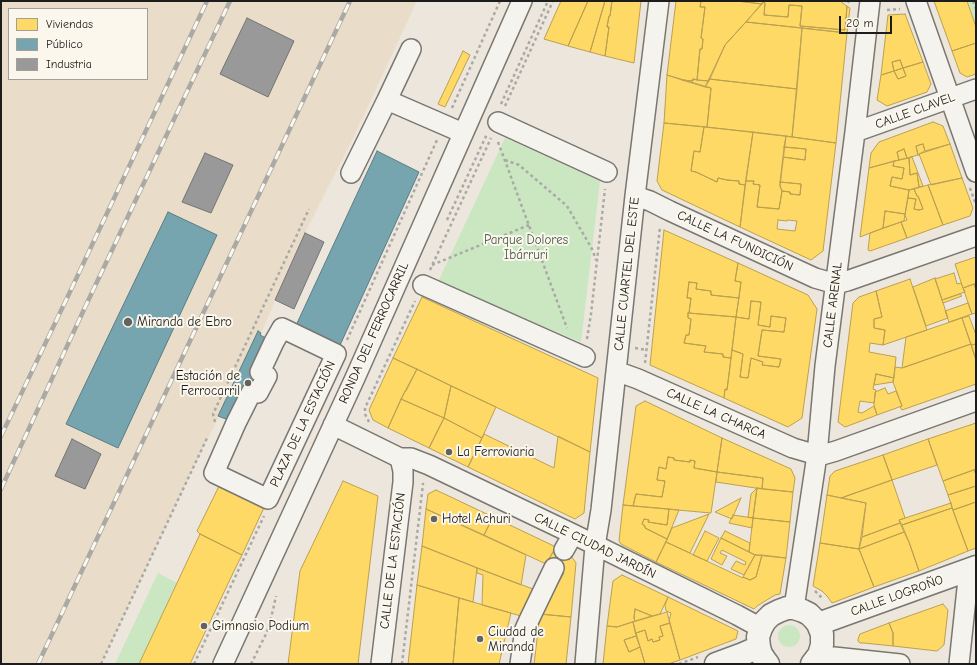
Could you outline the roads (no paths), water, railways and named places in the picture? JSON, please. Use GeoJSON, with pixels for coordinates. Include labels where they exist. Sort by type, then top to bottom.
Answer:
{"type":"FeatureCollection","features":[{"type":"Feature","properties":{"kind":"main road","name":"CALLE LOGROÑO"},"geometry":{"type":"LineString","coordinates":[[818,624],[973,569]]}},
{"type":"Feature","properties":{"kind":"main road"},"geometry":{"type":"LineString","coordinates":[[716,664],[762,646],[765,621],[771,615],[787,608],[794,608],[809,614],[818,624],[822,634],[822,645],[819,655],[812,664]]}},
{"type":"Feature","properties":{"kind":"street","name":"RONDA DEL FERROCARRIL"},"geometry":{"type":"LineString","coordinates":[[223,664],[387,306],[522,1]]}},
{"type":"Feature","properties":{"kind":"street","name":"CALLE CUARTEL DEL ESTE"},"geometry":{"type":"LineString","coordinates":[[585,664],[595,546],[601,510],[635,196],[659,1]]}},
{"type":"Feature","properties":{"kind":"street"},"geometry":{"type":"LineString","coordinates":[[910,5],[950,98],[976,172]]}},
{"type":"Feature","properties":{"kind":"street","name":"CALLE ARENAL"},"geometry":{"type":"LineString","coordinates":[[794,608],[817,455],[825,366],[855,132],[876,7]]}},
{"type":"Feature","properties":{"kind":"street"},"geometry":{"type":"LineString","coordinates":[[352,173],[411,50]]}},
{"type":"Feature","properties":{"kind":"street","name":"CALLE CLAVEL"},"geometry":{"type":"LineString","coordinates":[[855,132],[976,89]]}},
{"type":"Feature","properties":{"kind":"street"},"geometry":{"type":"LineString","coordinates":[[387,100],[463,133]]}},
{"type":"Feature","properties":{"kind":"street"},"geometry":{"type":"LineString","coordinates":[[498,122],[607,172]]}},
{"type":"Feature","properties":{"kind":"street","name":"CALLE LA FUNDICIÓN"},"geometry":{"type":"LineString","coordinates":[[635,196],[670,210],[815,278],[836,284]]}},
{"type":"Feature","properties":{"kind":"street"},"geometry":{"type":"LineString","coordinates":[[836,284],[976,236]]}},
{"type":"Feature","properties":{"kind":"street"},"geometry":{"type":"LineString","coordinates":[[423,286],[585,357]]}},
{"type":"Feature","properties":{"kind":"street","name":"PLAZA DE LA ESTACIÓN"},"geometry":{"type":"LineString","coordinates":[[282,328],[336,354],[268,499],[214,473],[252,391],[258,393],[267,376],[260,372],[282,328]]}},
{"type":"Feature","properties":{"kind":"street","name":"CALLE LA CHARCA"},"geometry":{"type":"LineString","coordinates":[[616,370],[792,448],[817,455]]}},
{"type":"Feature","properties":{"kind":"street"},"geometry":{"type":"LineString","coordinates":[[817,455],[836,451],[976,401]]}},
{"type":"Feature","properties":{"kind":"street"},"geometry":{"type":"LineString","coordinates":[[333,425],[400,458]]}},
{"type":"Feature","properties":{"kind":"street","name":"CALLE CIUDAD JARDÍN"},"geometry":{"type":"LineString","coordinates":[[400,458],[411,458],[429,465],[568,542],[595,546],[737,615],[762,646]]}},
{"type":"Feature","properties":{"kind":"street","name":"CALLE DE LA ESTACIÓN"},"geometry":{"type":"LineString","coordinates":[[381,664],[403,482],[403,471],[400,458]]}},
{"type":"Feature","properties":{"kind":"street"},"geometry":{"type":"LineString","coordinates":[[520,664],[525,629],[554,568]]}},
{"type":"Feature","properties":{"kind":"street"},"geometry":{"type":"LineString","coordinates":[[959,664],[973,569]]}},
{"type":"Feature","properties":{"kind":"street"},"geometry":{"type":"LineString","coordinates":[[834,657],[900,664]]}},
{"type":"Feature","properties":{"kind":"railway"},"geometry":{"type":"LineString","coordinates":[[1,436],[207,1]]}},
{"type":"Feature","properties":{"kind":"railway"},"geometry":{"type":"LineString","coordinates":[[1,489],[230,1]]}},
{"type":"Feature","properties":{"kind":"railway"},"geometry":{"type":"LineString","coordinates":[[38,664],[350,1]]}},
{"type":"Feature","properties":{"kind":"place","name":"Miranda de Ebro"},"geometry":{"type":"Point","coordinates":[128,322]}},
{"type":"Feature","properties":{"kind":"place","name":"Estación de Ferrocarril"},"geometry":{"type":"Point","coordinates":[248,383]}},
{"type":"Feature","properties":{"kind":"place","name":"La Ferroviaria"},"geometry":{"type":"Point","coordinates":[449,452]}},
{"type":"Feature","properties":{"kind":"place","name":"Hotel Achuri"},"geometry":{"type":"Point","coordinates":[434,519]}},
{"type":"Feature","properties":{"kind":"place","name":"Gimnasio Podium"},"geometry":{"type":"Point","coordinates":[204,626]}},
{"type":"Feature","properties":{"kind":"place","name":"Ciudad de Miranda"},"geometry":{"type":"Point","coordinates":[480,639]}},
{"type":"Feature","properties":{"kind":"park label","name":"Parque Dolores Ibárruri"},"geometry":{"type":"Point","coordinates":[526,248]}}]}
